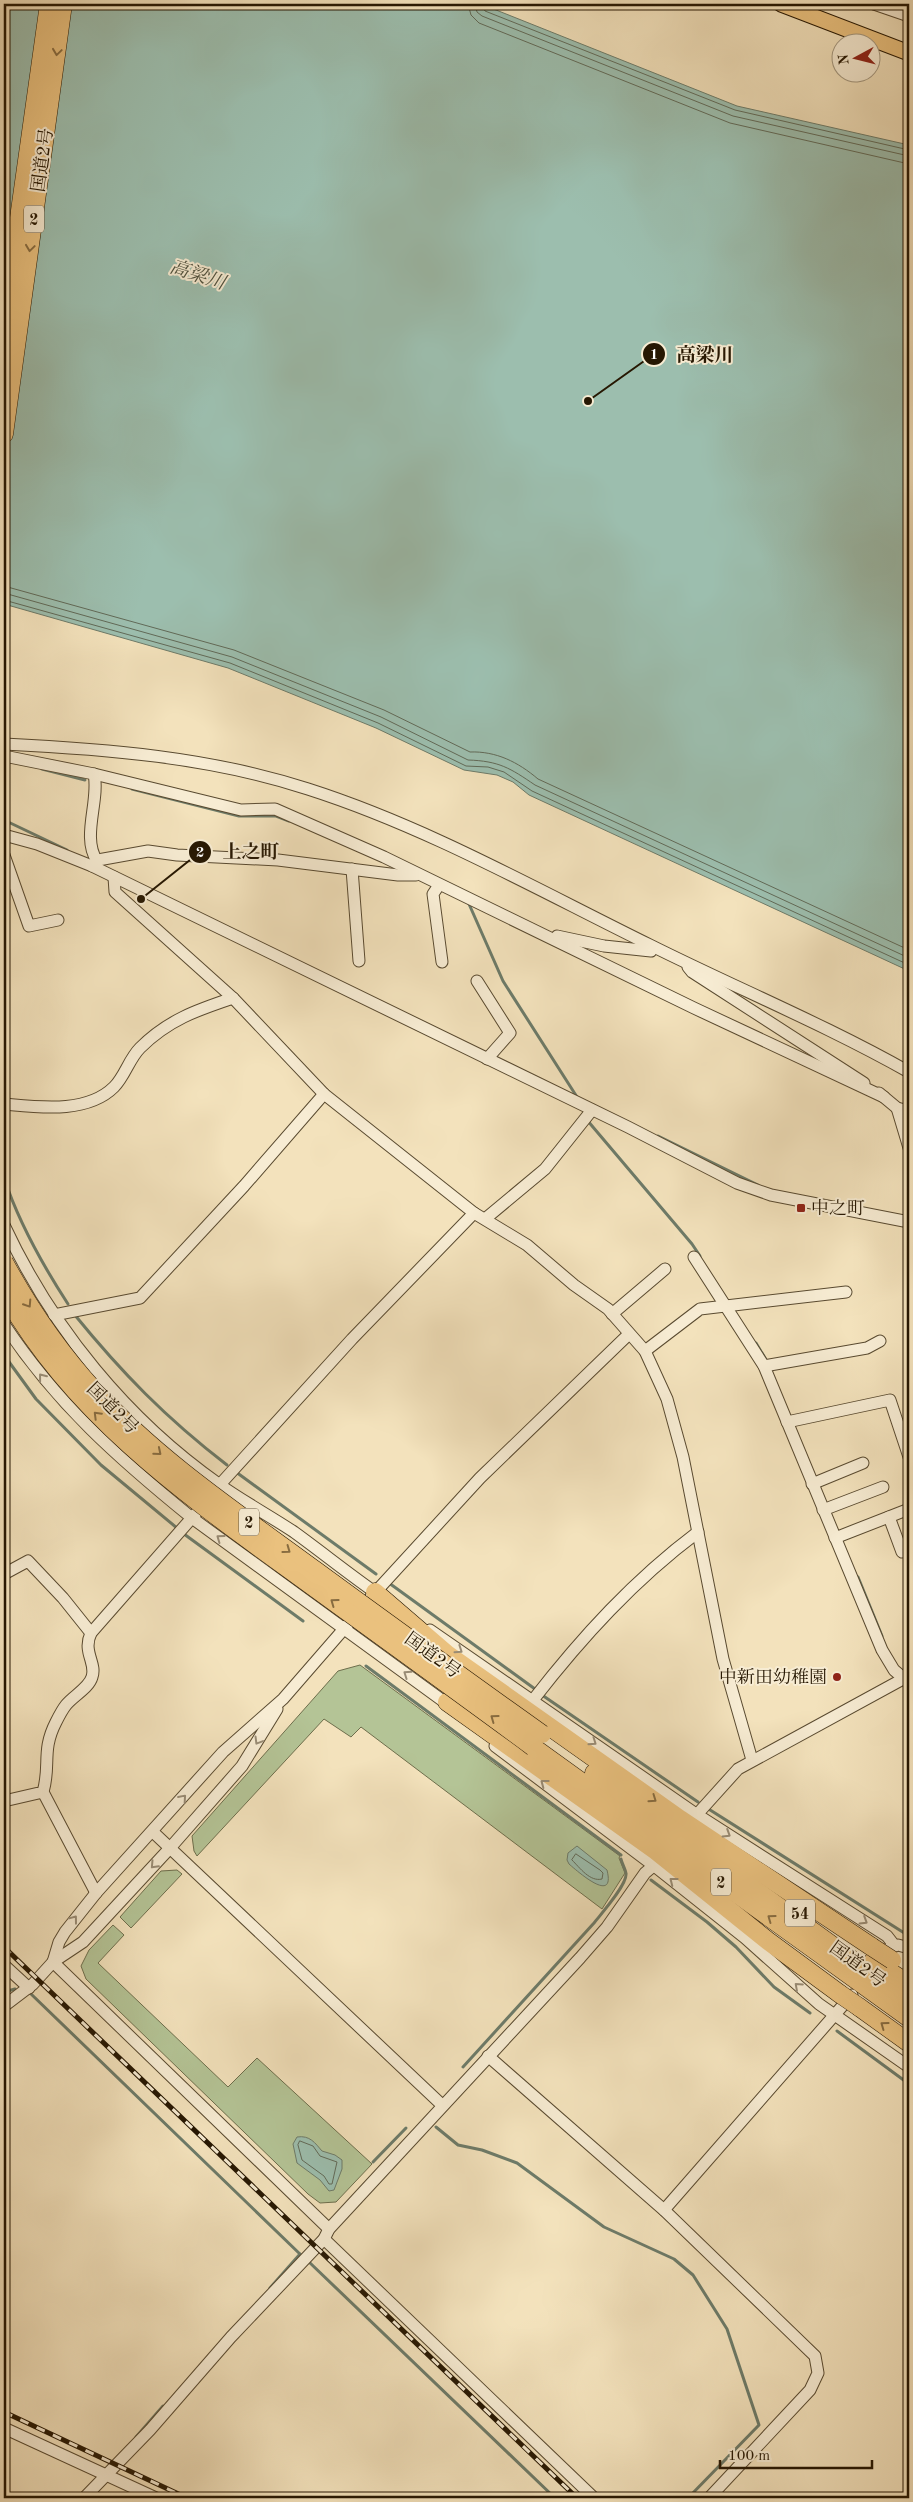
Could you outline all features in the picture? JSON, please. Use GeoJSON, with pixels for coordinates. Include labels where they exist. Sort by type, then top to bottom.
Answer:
{"type":"FeatureCollection","features":[{"type":"Feature","properties":{"kind":"highway","name":"国道2号"},"geometry":{"type":"LineString","coordinates":[[4,325],[49,4]]}},
{"type":"Feature","properties":{"kind":"highway","name":"国道2号"},"geometry":{"type":"LineString","coordinates":[[4,434],[64,4]]}},
{"type":"Feature","properties":{"kind":"highway","name":"国道2号"},"geometry":{"type":"LineString","coordinates":[[4,1262],[44,1328],[68,1360],[116,1413],[153,1448],[537,1740],[909,2018]]}},
{"type":"Feature","properties":{"kind":"highway","name":"国道2号"},"geometry":{"type":"LineString","coordinates":[[4,1292],[30,1335],[63,1378],[106,1424],[144,1460],[215,1516],[537,1740],[690,1842],[909,2001]]}},
{"type":"Feature","properties":{"kind":"highway"},"geometry":{"type":"LineString","coordinates":[[375,1592],[447,1654],[680,1819],[885,1953],[909,1972]]}},
{"type":"Feature","properties":{"kind":"highway"},"geometry":{"type":"LineString","coordinates":[[447,1702],[656,1850],[768,1941],[909,2043]]}},
{"type":"Feature","properties":{"kind":"highway","name":"54"},"geometry":{"type":"LineString","coordinates":[[690,1842],[909,1984]]}},
{"type":"Feature","properties":{"kind":"main road"},"geometry":{"type":"LineString","coordinates":[[781,4],[909,53]]}},
{"type":"Feature","properties":{"kind":"street"},"geometry":{"type":"LineString","coordinates":[[874,4],[903,9]]}},
{"type":"Feature","properties":{"kind":"street"},"geometry":{"type":"LineString","coordinates":[[4,744],[96,749],[212,764],[307,788],[378,813],[504,872],[909,1072]]}},
{"type":"Feature","properties":{"kind":"street"},"geometry":{"type":"LineString","coordinates":[[4,756],[94,774],[241,810],[275,808],[420,874],[438,887],[884,1096]]}},
{"type":"Feature","properties":{"kind":"street"},"geometry":{"type":"LineString","coordinates":[[94,774],[97,786],[90,820],[94,864]]}},
{"type":"Feature","properties":{"kind":"street"},"geometry":{"type":"LineString","coordinates":[[4,835],[37,844],[94,864],[114,876],[737,1183],[771,1196],[909,1222]]}},
{"type":"Feature","properties":{"kind":"street"},"geometry":{"type":"LineString","coordinates":[[94,864],[148,851],[177,856],[278,860],[398,875],[420,874]]}},
{"type":"Feature","properties":{"kind":"street"},"geometry":{"type":"LineString","coordinates":[[4,855],[29,926],[58,920]]}},
{"type":"Feature","properties":{"kind":"street"},"geometry":{"type":"LineString","coordinates":[[352,869],[359,961]]}},
{"type":"Feature","properties":{"kind":"street"},"geometry":{"type":"LineString","coordinates":[[114,876],[115,892],[233,998],[324,1094],[474,1213],[527,1245],[612,1314],[651,1359],[667,1399],[683,1458],[724,1659],[752,1760]]}},
{"type":"Feature","properties":{"kind":"street"},"geometry":{"type":"LineString","coordinates":[[438,887],[433,894],[442,962]]}},
{"type":"Feature","properties":{"kind":"street"},"geometry":{"type":"LineString","coordinates":[[541,934],[546,933],[604,946],[650,951],[653,947]]}},
{"type":"Feature","properties":{"kind":"street"},"geometry":{"type":"LineString","coordinates":[[683,960],[692,972],[830,1060],[884,1096],[897,1108],[909,1111]]}},
{"type":"Feature","properties":{"kind":"street"},"geometry":{"type":"LineString","coordinates":[[477,981],[510,1033],[487,1059]]}},
{"type":"Feature","properties":{"kind":"street"},"geometry":{"type":"LineString","coordinates":[[4,1104],[43,1108],[80,1104],[98,1097],[115,1087],[139,1049],[176,1020],[189,1012],[233,998]]}},
{"type":"Feature","properties":{"kind":"street"},"geometry":{"type":"LineString","coordinates":[[54,1315],[140,1298],[244,1186],[324,1094]]}},
{"type":"Feature","properties":{"kind":"street"},"geometry":{"type":"LineString","coordinates":[[897,1108],[909,1148]]}},
{"type":"Feature","properties":{"kind":"street"},"geometry":{"type":"LineString","coordinates":[[485,1219],[545,1169],[592,1110]]}},
{"type":"Feature","properties":{"kind":"street"},"geometry":{"type":"LineString","coordinates":[[96,1893],[43,1792],[48,1777],[45,1757],[50,1736],[65,1706],[92,1680],[93,1672],[87,1647],[91,1633],[192,1518],[219,1484],[339,1354],[474,1213]]}},
{"type":"Feature","properties":{"kind":"street"},"geometry":{"type":"LineString","coordinates":[[4,1225],[19,1258],[54,1315],[100,1376],[165,1441],[219,1484],[293,1532],[375,1592],[533,1700],[694,1817],[887,1936],[885,1953],[909,1948]]}},
{"type":"Feature","properties":{"kind":"street"},"geometry":{"type":"LineString","coordinates":[[694,1257],[728,1304],[767,1365],[827,1509],[882,1650],[906,1681],[752,1760],[738,1769],[694,1817]]}},
{"type":"Feature","properties":{"kind":"street"},"geometry":{"type":"LineString","coordinates":[[612,1314],[665,1269]]}},
{"type":"Feature","properties":{"kind":"street"},"geometry":{"type":"LineString","coordinates":[[645,1351],[700,1309],[728,1304],[846,1292]]}},
{"type":"Feature","properties":{"kind":"street"},"geometry":{"type":"LineString","coordinates":[[4,1324],[50,1388],[77,1417],[152,1486],[192,1518],[447,1702],[463,1723],[656,1863],[745,1938],[809,1996],[909,2067]]}},
{"type":"Feature","properties":{"kind":"street"},"geometry":{"type":"LineString","coordinates":[[53,1962],[58,1942],[96,1893],[153,1832],[223,1752],[283,1699],[375,1592],[480,1478],[629,1334]]}},
{"type":"Feature","properties":{"kind":"street"},"geometry":{"type":"LineString","coordinates":[[767,1365],[867,1348],[880,1341]]}},
{"type":"Feature","properties":{"kind":"street"},"geometry":{"type":"LineString","coordinates":[[791,1421],[890,1400],[909,1457]]}},
{"type":"Feature","properties":{"kind":"street"},"geometry":{"type":"LineString","coordinates":[[816,1482],[863,1463]]}},
{"type":"Feature","properties":{"kind":"street"},"geometry":{"type":"LineString","coordinates":[[827,1509],[883,1487]]}},
{"type":"Feature","properties":{"kind":"street"},"geometry":{"type":"LineString","coordinates":[[838,1537],[909,1509]]}},
{"type":"Feature","properties":{"kind":"street"},"geometry":{"type":"LineString","coordinates":[[889,1517],[902,1552]]}},
{"type":"Feature","properties":{"kind":"street"},"geometry":{"type":"LineString","coordinates":[[533,1700],[622,1596],[668,1555],[698,1532]]}},
{"type":"Feature","properties":{"kind":"street"},"geometry":{"type":"LineString","coordinates":[[4,1574],[28,1561],[63,1598],[91,1633]]}},
{"type":"Feature","properties":{"kind":"street"},"geometry":{"type":"LineString","coordinates":[[4,2006],[29,1988],[53,1962],[83,1942],[170,1848],[242,1766],[283,1699]]}},
{"type":"Feature","properties":{"kind":"street"},"geometry":{"type":"LineString","coordinates":[[4,1801],[43,1792]]}},
{"type":"Feature","properties":{"kind":"street"},"geometry":{"type":"LineString","coordinates":[[153,1832],[442,2105]]}},
{"type":"Feature","properties":{"kind":"street"},"geometry":{"type":"LineString","coordinates":[[84,2498],[150,2430],[231,2336],[327,2234],[442,2105],[586,1952],[656,1863]]}},
{"type":"Feature","properties":{"kind":"street"},"geometry":{"type":"LineString","coordinates":[[53,1962],[594,2498]]}},
{"type":"Feature","properties":{"kind":"street"},"geometry":{"type":"LineString","coordinates":[[4,1965],[29,1988]]}},
{"type":"Feature","properties":{"kind":"street"},"geometry":{"type":"LineString","coordinates":[[664,2210],[850,1999]]}},
{"type":"Feature","properties":{"kind":"street"},"geometry":{"type":"LineString","coordinates":[[488,2056],[664,2210],[815,2356],[818,2373],[814,2384],[709,2498]]}},
{"type":"Feature","properties":{"kind":"street"},"geometry":{"type":"LineString","coordinates":[[4,2428],[156,2498]]}},
{"type":"Feature","properties":{"kind":"shaded area"},"geometry":{"type":"Polygon","coordinates":[[[360,1665],[620,1856],[619,1858],[625,1873],[602,1909],[361,1727],[351,1737],[324,1719],[197,1856],[194,1851],[192,1836],[338,1671],[360,1665]]]}},
{"type":"Feature","properties":{"kind":"shaded area"},"geometry":{"type":"Polygon","coordinates":[[[177,1870],[182,1874],[131,1928],[120,1917],[161,1871],[177,1870]]]}},
{"type":"Feature","properties":{"kind":"shaded area"},"geometry":{"type":"Polygon","coordinates":[[[113,1925],[124,1935],[98,1963],[228,2087],[257,2058],[372,2164],[336,2202],[320,2203],[308,2194],[86,1979],[81,1966],[89,1950],[113,1925]]]}},
{"type":"Feature","properties":{"kind":"water"},"geometry":{"type":"Polygon","coordinates":[[[4,4],[481,4],[737,106],[909,145],[909,971],[529,795],[513,782],[497,775],[464,770],[376,728],[228,668],[4,604],[4,4]]]}},
{"type":"Feature","properties":{"kind":"water"},"geometry":{"type":"Polygon","coordinates":[[[577,1846],[607,1870],[608,1880],[606,1885],[601,1886],[594,1883],[569,1864],[567,1860],[568,1853],[577,1846]]]}},
{"type":"Feature","properties":{"kind":"water"},"geometry":{"type":"Polygon","coordinates":[[[297,2137],[309,2138],[322,2151],[335,2155],[342,2160],[342,2169],[334,2190],[329,2191],[320,2180],[297,2163],[293,2144],[297,2137]]]}},
{"type":"Feature","properties":{"kind":"waterway"},"geometry":{"type":"LineString","coordinates":[[905,4],[909,8]]}},
{"type":"Feature","properties":{"kind":"waterway"},"geometry":{"type":"LineString","coordinates":[[42,769],[85,780]]}},
{"type":"Feature","properties":{"kind":"waterway"},"geometry":{"type":"LineString","coordinates":[[132,789],[239,816],[276,816],[289,821]]}},
{"type":"Feature","properties":{"kind":"waterway"},"geometry":{"type":"LineString","coordinates":[[4,820],[67,850]]}},
{"type":"Feature","properties":{"kind":"waterway"},"geometry":{"type":"LineString","coordinates":[[469,904],[503,981],[577,1097]]}},
{"type":"Feature","properties":{"kind":"waterway"},"geometry":{"type":"LineString","coordinates":[[587,1120],[692,1244],[700,1256]]}},
{"type":"Feature","properties":{"kind":"waterway"},"geometry":{"type":"LineString","coordinates":[[658,1136],[758,1185]]}},
{"type":"Feature","properties":{"kind":"waterway"},"geometry":{"type":"LineString","coordinates":[[4,1178],[32,1243],[68,1304]]}},
{"type":"Feature","properties":{"kind":"waterway"},"geometry":{"type":"LineString","coordinates":[[835,1202],[855,1206]]}},
{"type":"Feature","properties":{"kind":"waterway"},"geometry":{"type":"LineString","coordinates":[[74,1314],[127,1375],[164,1412],[227,1465]]}},
{"type":"Feature","properties":{"kind":"waterway"},"geometry":{"type":"LineString","coordinates":[[756,1343],[768,1363]]}},
{"type":"Feature","properties":{"kind":"waterway"},"geometry":{"type":"LineString","coordinates":[[4,1355],[36,1399],[101,1465],[177,1528]]}},
{"type":"Feature","properties":{"kind":"waterway"},"geometry":{"type":"LineString","coordinates":[[236,1472],[376,1574]]}},
{"type":"Feature","properties":{"kind":"waterway"},"geometry":{"type":"LineString","coordinates":[[184,1534],[303,1621]]}},
{"type":"Feature","properties":{"kind":"waterway"},"geometry":{"type":"LineString","coordinates":[[858,1577],[882,1636]]}},
{"type":"Feature","properties":{"kind":"waterway"},"geometry":{"type":"LineString","coordinates":[[389,1583],[535,1689]]}},
{"type":"Feature","properties":{"kind":"waterway"},"geometry":{"type":"LineString","coordinates":[[366,1666],[621,1855]]}},
{"type":"Feature","properties":{"kind":"waterway"},"geometry":{"type":"LineString","coordinates":[[542,1695],[698,1802]]}},
{"type":"Feature","properties":{"kind":"waterway"},"geometry":{"type":"LineString","coordinates":[[707,1808],[909,1936]]}},
{"type":"Feature","properties":{"kind":"waterway"},"geometry":{"type":"LineString","coordinates":[[463,2067],[594,1923],[613,1899],[625,1879],[626,1872],[621,1859]]}},
{"type":"Feature","properties":{"kind":"waterway"},"geometry":{"type":"LineString","coordinates":[[651,1880],[707,1922],[736,1947],[774,1987],[810,2013]]}},
{"type":"Feature","properties":{"kind":"waterway"},"geometry":{"type":"LineString","coordinates":[[4,1992],[15,1989]]}},
{"type":"Feature","properties":{"kind":"waterway"},"geometry":{"type":"LineString","coordinates":[[30,1993],[301,2255]]}},
{"type":"Feature","properties":{"kind":"waterway"},"geometry":{"type":"LineString","coordinates":[[837,2031],[909,2084]]}},
{"type":"Feature","properties":{"kind":"waterway"},"geometry":{"type":"LineString","coordinates":[[436,2127],[458,2145],[482,2150],[517,2163],[604,2227],[674,2259],[693,2275],[727,2329],[759,2425],[688,2498]]}},
{"type":"Feature","properties":{"kind":"waterway"},"geometry":{"type":"LineString","coordinates":[[373,2162],[406,2128]]}},
{"type":"Feature","properties":{"kind":"waterway"},"geometry":{"type":"LineString","coordinates":[[270,2288],[300,2254]]}},
{"type":"Feature","properties":{"kind":"waterway"},"geometry":{"type":"LineString","coordinates":[[309,2262],[555,2498]]}},
{"type":"Feature","properties":{"kind":"waterway"},"geometry":{"type":"LineString","coordinates":[[136,2437],[163,2406]]}},
{"type":"Feature","properties":{"kind":"railway"},"geometry":{"type":"LineString","coordinates":[[4,1947],[577,2498]]}},
{"type":"Feature","properties":{"kind":"railway"},"geometry":{"type":"LineString","coordinates":[[4,2412],[187,2498]]}},
{"type":"Feature","properties":{"kind":"place","name":"高梁川"},"geometry":{"type":"Point","coordinates":[588,401]}},
{"type":"Feature","properties":{"kind":"place","name":"上之町"},"geometry":{"type":"Point","coordinates":[141,899]}},
{"type":"Feature","properties":{"kind":"place","name":"中之町"},"geometry":{"type":"Point","coordinates":[801,1208]}},
{"type":"Feature","properties":{"kind":"place","name":"中新田幼稚園"},"geometry":{"type":"Point","coordinates":[837,1677]}}]}
